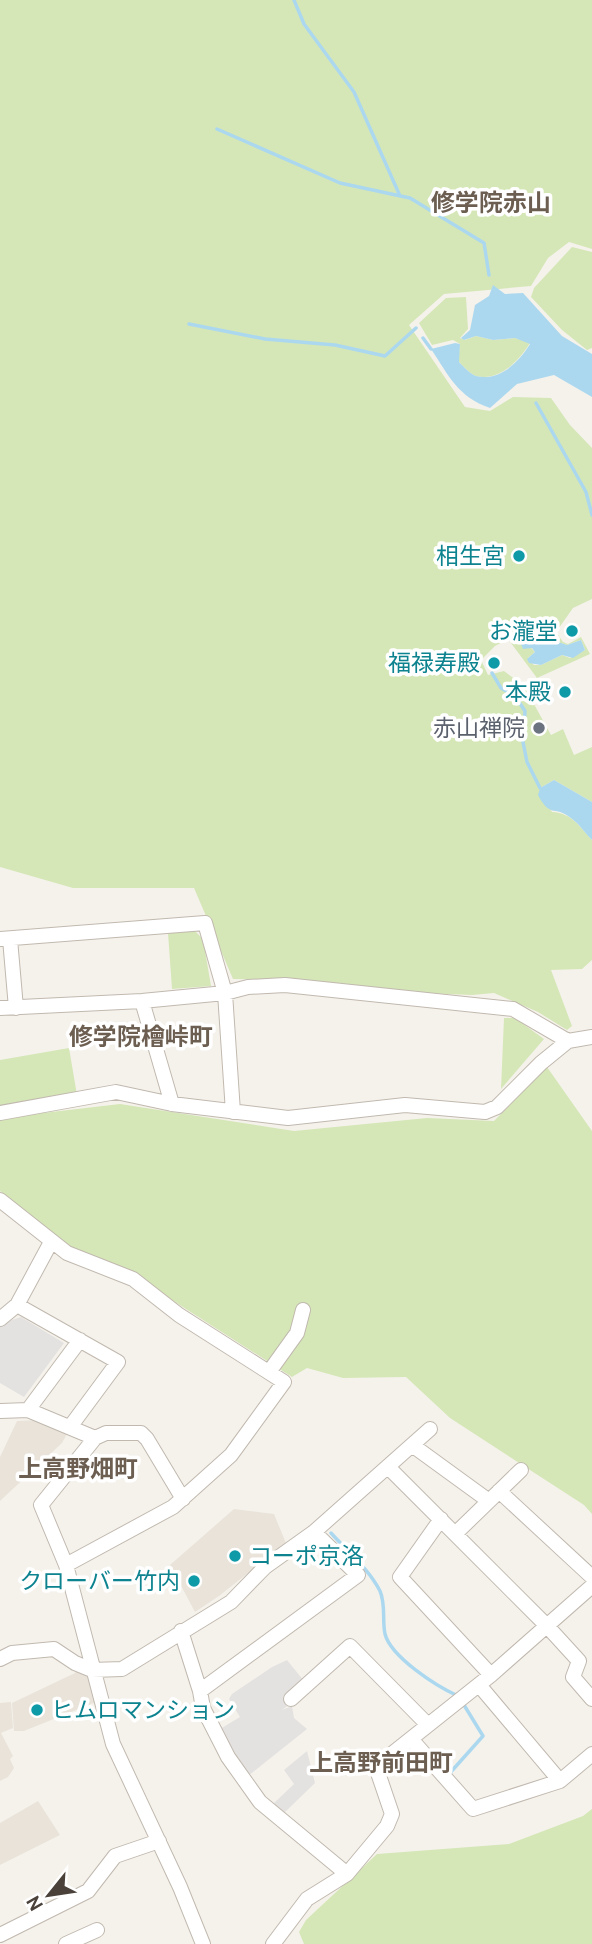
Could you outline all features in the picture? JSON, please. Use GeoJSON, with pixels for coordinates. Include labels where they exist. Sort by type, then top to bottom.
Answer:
{"type":"FeatureCollection","features":[{"type":"Feature","properties":{"kind":"street"},"geometry":{"type":"LineString","coordinates":[[16,1008],[5,939],[205,923],[225,993],[233,1112]]}},
{"type":"Feature","properties":{"kind":"street"},"geometry":{"type":"LineString","coordinates":[[0,1008],[142,1001],[225,993],[248,987],[285,985],[513,1009],[568,1041]]}},
{"type":"Feature","properties":{"kind":"street"},"geometry":{"type":"LineString","coordinates":[[142,1001],[172,1104]]}},
{"type":"Feature","properties":{"kind":"street"},"geometry":{"type":"LineString","coordinates":[[0,1113],[116,1092],[172,1104],[288,1118],[405,1105],[485,1112],[497,1107],[541,1063],[568,1041],[592,1037]]}},
{"type":"Feature","properties":{"kind":"street"},"geometry":{"type":"LineString","coordinates":[[0,1200],[67,1253],[133,1279],[179,1315],[284,1382],[231,1455],[183,1499],[66,1565]]}},
{"type":"Feature","properties":{"kind":"street"},"geometry":{"type":"LineString","coordinates":[[0,1319],[17,1305],[51,1242]]}},
{"type":"Feature","properties":{"kind":"street"},"geometry":{"type":"LineString","coordinates":[[17,1305],[118,1362],[70,1427]]}},
{"type":"Feature","properties":{"kind":"street"},"geometry":{"type":"LineString","coordinates":[[269,1373],[297,1334],[303,1311]]}},
{"type":"Feature","properties":{"kind":"street"},"geometry":{"type":"LineString","coordinates":[[28,1410],[80,1340]]}},
{"type":"Feature","properties":{"kind":"street"},"geometry":{"type":"LineString","coordinates":[[0,1411],[28,1410],[95,1438]]}},
{"type":"Feature","properties":{"kind":"street"},"geometry":{"type":"LineString","coordinates":[[0,1659],[12,1653],[54,1648],[75,1663],[93,1670],[122,1670],[231,1602],[265,1567],[314,1532],[430,1429]]}},
{"type":"Feature","properties":{"kind":"street"},"geometry":{"type":"LineString","coordinates":[[183,1499],[148,1439],[141,1433],[106,1433],[95,1438],[41,1505],[66,1565],[113,1744],[159,1841],[203,1944]]}},
{"type":"Feature","properties":{"kind":"street"},"geometry":{"type":"LineString","coordinates":[[412,1445],[494,1496],[592,1577]]}},
{"type":"Feature","properties":{"kind":"street"},"geometry":{"type":"LineString","coordinates":[[388,1467],[579,1661],[573,1677],[592,1699]]}},
{"type":"Feature","properties":{"kind":"street"},"geometry":{"type":"LineString","coordinates":[[455,1534],[521,1470]]}},
{"type":"Feature","properties":{"kind":"street"},"geometry":{"type":"LineString","coordinates":[[441,1519],[400,1577],[491,1675]]}},
{"type":"Feature","properties":{"kind":"street"},"geometry":{"type":"LineString","coordinates":[[200,1691],[358,1575],[314,1532]]}},
{"type":"Feature","properties":{"kind":"street"},"geometry":{"type":"LineString","coordinates":[[273,1944],[307,1899],[346,1874],[387,1826],[392,1814],[377,1769],[491,1675],[592,1586]]}},
{"type":"Feature","properties":{"kind":"street"},"geometry":{"type":"LineString","coordinates":[[181,1631],[203,1708],[228,1757],[260,1802],[346,1874]]}},
{"type":"Feature","properties":{"kind":"street"},"geometry":{"type":"LineString","coordinates":[[291,1699],[350,1646],[428,1726]]}},
{"type":"Feature","properties":{"kind":"street"},"geometry":{"type":"LineString","coordinates":[[479,1685],[560,1781]]}},
{"type":"Feature","properties":{"kind":"street"},"geometry":{"type":"LineString","coordinates":[[411,1739],[473,1809],[560,1781],[592,1754]]}},
{"type":"Feature","properties":{"kind":"street"},"geometry":{"type":"LineString","coordinates":[[0,1935],[88,1891],[115,1856],[159,1841]]}},
{"type":"Feature","properties":{"kind":"street"},"geometry":{"type":"LineString","coordinates":[[66,1944],[97,1930]]}},
{"type":"Feature","properties":{"kind":"shaded area"},"geometry":{"type":"Polygon","coordinates":[[[21,1317],[64,1343],[24,1397],[0,1383],[0,1324],[21,1317]]]}},
{"type":"Feature","properties":{"kind":"shaded area"},"geometry":{"type":"Polygon","coordinates":[[[39,1420],[68,1432],[62,1443],[0,1501],[0,1457],[17,1421],[39,1420]]]}},
{"type":"Feature","properties":{"kind":"shaded area"},"geometry":{"type":"Polygon","coordinates":[[[234,1509],[274,1514],[286,1543],[195,1612],[170,1565],[234,1509]]]}},
{"type":"Feature","properties":{"kind":"shaded area"},"geometry":{"type":"Polygon","coordinates":[[[287,1660],[304,1681],[290,1704],[282,1710],[292,1706],[294,1718],[307,1729],[248,1776],[220,1729],[240,1717],[229,1699],[232,1694],[272,1667],[287,1660]]]}},
{"type":"Feature","properties":{"kind":"shaded area"},"geometry":{"type":"Polygon","coordinates":[[[78,1669],[89,1676],[96,1702],[24,1731],[14,1731],[12,1703],[75,1673],[78,1669]]]}},
{"type":"Feature","properties":{"kind":"shaded area"},"geometry":{"type":"Polygon","coordinates":[[[11,1702],[13,1728],[1,1733],[13,1756],[10,1759],[14,1768],[8,1777],[0,1781],[0,1703],[11,1702]]]}},
{"type":"Feature","properties":{"kind":"shaded area"},"geometry":{"type":"Polygon","coordinates":[[[307,1751],[315,1783],[283,1814],[273,1804],[294,1784],[284,1770],[307,1751]]]}},
{"type":"Feature","properties":{"kind":"shaded area"},"geometry":{"type":"Polygon","coordinates":[[[38,1801],[60,1835],[0,1865],[0,1823],[38,1801]]]}},
{"type":"Feature","properties":{"kind":"green space"},"geometry":{"type":"Polygon","coordinates":[[[0,0],[592,0],[592,249],[569,242],[548,258],[531,286],[444,294],[409,325],[465,407],[490,411],[513,397],[551,398],[570,425],[592,448],[592,599],[573,608],[556,632],[563,642],[568,644],[581,637],[590,654],[537,678],[508,639],[495,646],[481,660],[488,675],[504,671],[524,686],[551,735],[563,729],[574,755],[592,747],[592,802],[554,780],[540,788],[552,812],[570,818],[592,840],[592,960],[582,969],[551,970],[572,1026],[567,1030],[538,1012],[494,993],[422,993],[301,980],[233,979],[194,888],[73,888],[0,867],[0,0]],[[537,635],[525,641],[535,652],[528,658],[534,665],[541,665],[562,655],[570,658],[585,650],[581,640],[567,645],[537,635]]]}},
{"type":"Feature","properties":{"kind":"green space"},"geometry":{"type":"Polygon","coordinates":[[[572,247],[592,252],[592,348],[587,350],[562,330],[531,297],[534,288],[572,247]]]}},
{"type":"Feature","properties":{"kind":"green space"},"geometry":{"type":"Polygon","coordinates":[[[466,297],[468,329],[460,338],[515,338],[530,343],[514,363],[493,376],[476,376],[467,370],[458,361],[460,344],[453,340],[432,345],[419,323],[446,298],[466,297]]]}},
{"type":"Feature","properties":{"kind":"green space"},"geometry":{"type":"Polygon","coordinates":[[[194,930],[203,939],[211,986],[172,989],[168,933],[194,930]]]}},
{"type":"Feature","properties":{"kind":"green space"},"geometry":{"type":"Polygon","coordinates":[[[504,1018],[515,1018],[544,1039],[501,1089],[504,1018]]]}},
{"type":"Feature","properties":{"kind":"green space"},"geometry":{"type":"Polygon","coordinates":[[[69,1048],[77,1095],[0,1111],[0,1060],[69,1048]]]}},
{"type":"Feature","properties":{"kind":"green space"},"geometry":{"type":"Polygon","coordinates":[[[547,1067],[592,1131],[592,1514],[584,1505],[450,1418],[406,1377],[343,1378],[307,1368],[292,1377],[133,1275],[73,1249],[0,1191],[0,1118],[120,1104],[294,1131],[427,1118],[494,1121],[547,1067]]]}},
{"type":"Feature","properties":{"kind":"green space"},"geometry":{"type":"Polygon","coordinates":[[[592,1809],[592,1944],[304,1944],[299,1932],[306,1920],[377,1854],[509,1844],[583,1816],[592,1809]]]}},
{"type":"Feature","properties":{"kind":"water"},"geometry":{"type":"Polygon","coordinates":[[[493,285],[505,294],[523,293],[562,336],[592,354],[592,397],[554,375],[517,384],[490,408],[462,392],[431,349],[460,344],[459,362],[474,375],[484,377],[508,369],[530,344],[515,338],[461,338],[470,330],[475,305],[489,296],[493,285]]]}},
{"type":"Feature","properties":{"kind":"water"},"geometry":{"type":"Polygon","coordinates":[[[538,635],[567,645],[581,640],[585,650],[573,658],[562,655],[541,665],[529,663],[527,659],[535,652],[532,648],[523,649],[521,644],[538,635]]]}},
{"type":"Feature","properties":{"kind":"water"},"geometry":{"type":"Polygon","coordinates":[[[554,780],[592,802],[592,840],[572,818],[549,809],[542,802],[538,795],[540,788],[554,780]]]}},
{"type":"Feature","properties":{"kind":"waterway"},"geometry":{"type":"LineString","coordinates":[[294,0],[304,24],[354,92],[400,196]]}},
{"type":"Feature","properties":{"kind":"waterway"},"geometry":{"type":"LineString","coordinates":[[217,129],[340,183],[410,198],[484,243],[489,275]]}},
{"type":"Feature","properties":{"kind":"waterway"},"geometry":{"type":"LineString","coordinates":[[189,324],[265,339],[335,345],[385,356],[416,328]]}},
{"type":"Feature","properties":{"kind":"waterway"},"geometry":{"type":"LineString","coordinates":[[423,338],[431,349]]}},
{"type":"Feature","properties":{"kind":"waterway"},"geometry":{"type":"LineString","coordinates":[[536,403],[586,492],[592,515]]}},
{"type":"Feature","properties":{"kind":"waterway"},"geometry":{"type":"LineString","coordinates":[[492,673],[501,688],[515,696],[525,711],[523,742],[527,762],[540,788]]}},
{"type":"Feature","properties":{"kind":"waterway"},"geometry":{"type":"LineString","coordinates":[[331,1533],[364,1568],[380,1591],[385,1634],[396,1652],[427,1678],[458,1696]]}},
{"type":"Feature","properties":{"kind":"waterway"},"geometry":{"type":"LineString","coordinates":[[449,1774],[483,1736],[464,1705]]}},
{"type":"Feature","properties":{"kind":"place","name":"相生宮"},"geometry":{"type":"Point","coordinates":[519,556]}},
{"type":"Feature","properties":{"kind":"place","name":"お瀧堂"},"geometry":{"type":"Point","coordinates":[572,631]}},
{"type":"Feature","properties":{"kind":"place","name":"福禄寿殿"},"geometry":{"type":"Point","coordinates":[494,663]}},
{"type":"Feature","properties":{"kind":"place","name":"本殿"},"geometry":{"type":"Point","coordinates":[565,692]}},
{"type":"Feature","properties":{"kind":"place","name":"赤山禅院"},"geometry":{"type":"Point","coordinates":[539,728]}},
{"type":"Feature","properties":{"kind":"place","name":"コーポ京洛"},"geometry":{"type":"Point","coordinates":[235,1556]}},
{"type":"Feature","properties":{"kind":"place","name":"クローバー竹内"},"geometry":{"type":"Point","coordinates":[194,1581]}},
{"type":"Feature","properties":{"kind":"place","name":"ヒムロマンション"},"geometry":{"type":"Point","coordinates":[37,1710]}},
{"type":"Feature","properties":{"kind":"district","name":"修学院赤山"},"geometry":{"type":"Point","coordinates":[491,203]}},
{"type":"Feature","properties":{"kind":"district","name":"修学院檜峠町"},"geometry":{"type":"Point","coordinates":[141,1037]}},
{"type":"Feature","properties":{"kind":"district","name":"上高野畑町"},"geometry":{"type":"Point","coordinates":[78,1469]}},
{"type":"Feature","properties":{"kind":"district","name":"上高野前田町"},"geometry":{"type":"Point","coordinates":[381,1763]}}]}
